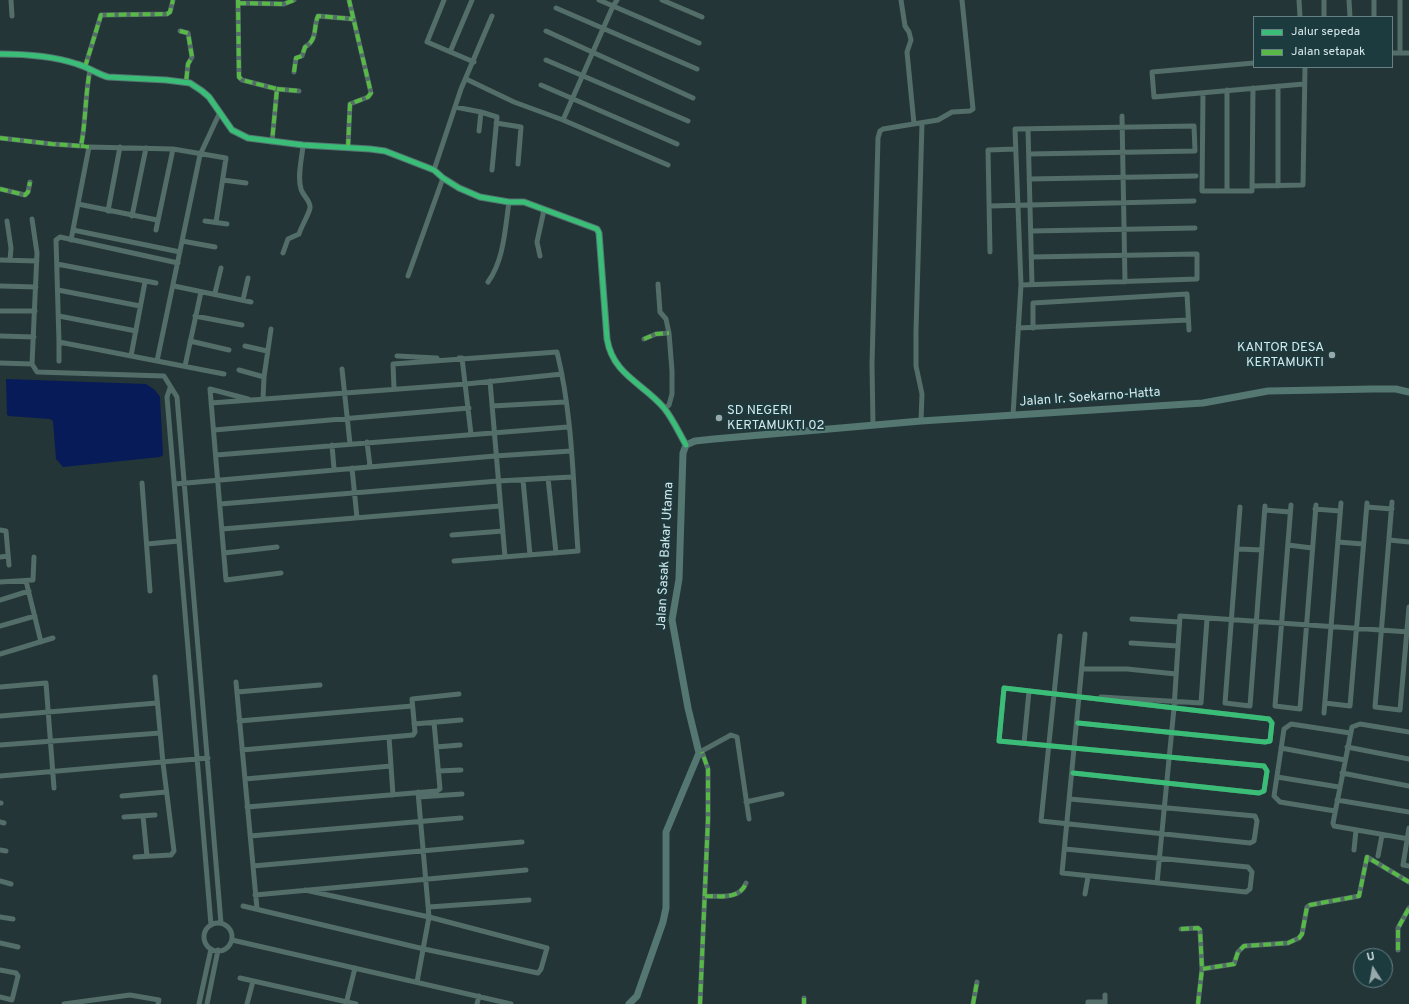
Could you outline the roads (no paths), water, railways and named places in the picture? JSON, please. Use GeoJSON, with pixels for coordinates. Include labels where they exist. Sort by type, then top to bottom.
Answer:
{"type":"FeatureCollection","features":[{"type":"Feature","properties":{"kind":"main road"},"geometry":{"type":"LineString","coordinates":[[0,54],[60,59],[108,77],[186,83],[202,91],[220,112],[228,125],[238,134],[248,138],[303,145],[348,147],[385,151],[434,170],[443,178],[459,188],[480,197],[509,202],[524,202],[544,210],[587,223],[598,230],[603,303],[607,339],[611,354],[618,367],[664,409],[686,445]]}},
{"type":"Feature","properties":{"kind":"main road","name":"Jalan Ir. Soekarno-Hatta"},"geometry":{"type":"LineString","coordinates":[[686,445],[695,441],[772,433],[921,421],[1203,403],[1268,391],[1373,388],[1396,389],[1409,392]]}},
{"type":"Feature","properties":{"kind":"main road","name":"Jalan Sasak Bakar Utama"},"geometry":{"type":"LineString","coordinates":[[686,445],[683,453],[679,579],[672,620],[689,714],[700,752]]}},
{"type":"Feature","properties":{"kind":"main road"},"geometry":{"type":"LineString","coordinates":[[631,1003],[637,996],[663,922],[666,908],[666,832],[700,752]]}},
{"type":"Feature","properties":{"kind":"street"},"geometry":{"type":"LineString","coordinates":[[11,0],[12,16]]}},
{"type":"Feature","properties":{"kind":"street"},"geometry":{"type":"LineString","coordinates":[[81,146],[87,69],[101,15],[167,14],[170,12],[173,0]]}},
{"type":"Feature","properties":{"kind":"street"},"geometry":{"type":"LineString","coordinates":[[294,0],[284,4],[238,2],[239,78],[277,89],[299,91]]}},
{"type":"Feature","properties":{"kind":"street"},"geometry":{"type":"LineString","coordinates":[[348,147],[350,104],[368,97],[371,93],[349,0]]}},
{"type":"Feature","properties":{"kind":"street"},"geometry":{"type":"LineString","coordinates":[[444,0],[427,42],[474,62]]}},
{"type":"Feature","properties":{"kind":"street"},"geometry":{"type":"LineString","coordinates":[[450,52],[472,0]]}},
{"type":"Feature","properties":{"kind":"street"},"geometry":{"type":"LineString","coordinates":[[599,0],[699,43]]}},
{"type":"Feature","properties":{"kind":"street"},"geometry":{"type":"LineString","coordinates":[[563,120],[592,52],[617,0]]}},
{"type":"Feature","properties":{"kind":"street"},"geometry":{"type":"LineString","coordinates":[[662,0],[702,16]]}},
{"type":"Feature","properties":{"kind":"street"},"geometry":{"type":"LineString","coordinates":[[901,0],[904,26],[909,32],[911,40],[907,52],[914,124]]}},
{"type":"Feature","properties":{"kind":"street"},"geometry":{"type":"LineString","coordinates":[[873,425],[872,364],[878,138],[880,131],[883,129],[938,120],[952,112],[968,112],[973,109],[962,0]]}},
{"type":"Feature","properties":{"kind":"street"},"geometry":{"type":"LineString","coordinates":[[1300,0],[1300,16]]}},
{"type":"Feature","properties":{"kind":"street"},"geometry":{"type":"LineString","coordinates":[[1324,0],[1324,16]]}},
{"type":"Feature","properties":{"kind":"street"},"geometry":{"type":"LineString","coordinates":[[1349,0],[1350,16]]}},
{"type":"Feature","properties":{"kind":"street"},"geometry":{"type":"LineString","coordinates":[[1374,0],[1374,16]]}},
{"type":"Feature","properties":{"kind":"street"},"geometry":{"type":"LineString","coordinates":[[1400,0],[1400,53]]}},
{"type":"Feature","properties":{"kind":"street"},"geometry":{"type":"LineString","coordinates":[[556,8],[697,69]]}},
{"type":"Feature","properties":{"kind":"street"},"geometry":{"type":"LineString","coordinates":[[294,72],[296,58],[302,56],[305,47],[310,44],[314,38],[318,16],[353,19]]}},
{"type":"Feature","properties":{"kind":"street"},"geometry":{"type":"LineString","coordinates":[[434,170],[462,88],[492,16]]}},
{"type":"Feature","properties":{"kind":"street"},"geometry":{"type":"LineString","coordinates":[[180,31],[188,32],[191,48],[192,57],[188,64],[186,83]]}},
{"type":"Feature","properties":{"kind":"street"},"geometry":{"type":"LineString","coordinates":[[546,31],[693,98]]}},
{"type":"Feature","properties":{"kind":"street"},"geometry":{"type":"LineString","coordinates":[[1393,53],[1409,53]]}},
{"type":"Feature","properties":{"kind":"street"},"geometry":{"type":"LineString","coordinates":[[546,60],[688,121]]}},
{"type":"Feature","properties":{"kind":"street"},"geometry":{"type":"LineString","coordinates":[[1253,63],[1152,72],[1154,97],[1304,84]]}},
{"type":"Feature","properties":{"kind":"street"},"geometry":{"type":"LineString","coordinates":[[1252,186],[1303,185],[1305,68]]}},
{"type":"Feature","properties":{"kind":"street"},"geometry":{"type":"LineString","coordinates":[[466,79],[514,102],[563,120],[668,165]]}},
{"type":"Feature","properties":{"kind":"street"},"geometry":{"type":"LineString","coordinates":[[541,85],[677,144]]}},
{"type":"Feature","properties":{"kind":"street"},"geometry":{"type":"LineString","coordinates":[[1278,86],[1278,186]]}},
{"type":"Feature","properties":{"kind":"street"},"geometry":{"type":"LineString","coordinates":[[1203,93],[1202,191],[1252,191],[1252,88]]}},
{"type":"Feature","properties":{"kind":"street"},"geometry":{"type":"LineString","coordinates":[[272,142],[277,89]]}},
{"type":"Feature","properties":{"kind":"street"},"geometry":{"type":"LineString","coordinates":[[1227,90],[1227,191]]}},
{"type":"Feature","properties":{"kind":"street"},"geometry":{"type":"LineString","coordinates":[[455,107],[497,117],[492,170]]}},
{"type":"Feature","properties":{"kind":"street"},"geometry":{"type":"LineString","coordinates":[[157,361],[174,286],[200,155],[220,112]]}},
{"type":"Feature","properties":{"kind":"street"},"geometry":{"type":"LineString","coordinates":[[479,131],[481,112]]}},
{"type":"Feature","properties":{"kind":"street"},"geometry":{"type":"LineString","coordinates":[[1122,116],[1125,282]]}},
{"type":"Feature","properties":{"kind":"street"},"geometry":{"type":"LineString","coordinates":[[496,123],[521,127],[518,164]]}},
{"type":"Feature","properties":{"kind":"street"},"geometry":{"type":"LineString","coordinates":[[921,421],[922,394],[916,366],[916,331],[922,123]]}},
{"type":"Feature","properties":{"kind":"street"},"geometry":{"type":"LineString","coordinates":[[1013,415],[1021,285],[1015,129],[1194,126],[1195,151],[1029,154]]}},
{"type":"Feature","properties":{"kind":"street"},"geometry":{"type":"LineString","coordinates":[[1028,129],[1032,285]]}},
{"type":"Feature","properties":{"kind":"street"},"geometry":{"type":"LineString","coordinates":[[0,138],[89,147],[185,150],[200,155],[226,158],[216,222]]}},
{"type":"Feature","properties":{"kind":"street"},"geometry":{"type":"LineString","coordinates":[[283,253],[288,239],[299,234],[303,222],[310,210],[310,205],[301,190],[300,182],[303,145]]}},
{"type":"Feature","properties":{"kind":"street"},"geometry":{"type":"LineString","coordinates":[[71,240],[89,147]]}},
{"type":"Feature","properties":{"kind":"street"},"geometry":{"type":"LineString","coordinates":[[108,210],[120,147]]}},
{"type":"Feature","properties":{"kind":"street"},"geometry":{"type":"LineString","coordinates":[[132,216],[146,148]]}},
{"type":"Feature","properties":{"kind":"street"},"geometry":{"type":"LineString","coordinates":[[156,230],[173,149]]}},
{"type":"Feature","properties":{"kind":"street"},"geometry":{"type":"LineString","coordinates":[[990,252],[988,150],[1016,149]]}},
{"type":"Feature","properties":{"kind":"street"},"geometry":{"type":"LineString","coordinates":[[1029,179],[1196,176]]}},
{"type":"Feature","properties":{"kind":"street"},"geometry":{"type":"LineString","coordinates":[[408,276],[443,178]]}},
{"type":"Feature","properties":{"kind":"street"},"geometry":{"type":"LineString","coordinates":[[223,180],[246,183]]}},
{"type":"Feature","properties":{"kind":"street"},"geometry":{"type":"LineString","coordinates":[[0,189],[25,194],[28,192],[30,182]]}},
{"type":"Feature","properties":{"kind":"street"},"geometry":{"type":"LineString","coordinates":[[989,206],[1194,201]]}},
{"type":"Feature","properties":{"kind":"street"},"geometry":{"type":"LineString","coordinates":[[488,282],[499,262],[509,202]]}},
{"type":"Feature","properties":{"kind":"street"},"geometry":{"type":"LineString","coordinates":[[78,204],[157,220]]}},
{"type":"Feature","properties":{"kind":"street"},"geometry":{"type":"LineString","coordinates":[[540,256],[537,242],[544,210]]}},
{"type":"Feature","properties":{"kind":"street"},"geometry":{"type":"LineString","coordinates":[[32,219],[37,245],[32,364],[37,372],[164,376],[168,381],[170,388],[177,397],[221,923],[230,930],[232,940],[228,946],[218,950],[211,949],[206,944],[204,937],[206,930],[211,925],[221,923]]}},
{"type":"Feature","properties":{"kind":"street"},"geometry":{"type":"LineString","coordinates":[[205,220],[227,224]]}},
{"type":"Feature","properties":{"kind":"street"},"geometry":{"type":"LineString","coordinates":[[7,221],[11,248],[10,260]]}},
{"type":"Feature","properties":{"kind":"street"},"geometry":{"type":"LineString","coordinates":[[1031,231],[1195,228]]}},
{"type":"Feature","properties":{"kind":"street"},"geometry":{"type":"LineString","coordinates":[[73,230],[180,252]]}},
{"type":"Feature","properties":{"kind":"street"},"geometry":{"type":"LineString","coordinates":[[59,361],[56,240],[60,238],[71,240],[178,263]]}},
{"type":"Feature","properties":{"kind":"street"},"geometry":{"type":"LineString","coordinates":[[182,241],[215,247]]}},
{"type":"Feature","properties":{"kind":"street"},"geometry":{"type":"LineString","coordinates":[[1021,285],[1197,279],[1197,254],[1031,257]]}},
{"type":"Feature","properties":{"kind":"street"},"geometry":{"type":"LineString","coordinates":[[0,260],[37,261]]}},
{"type":"Feature","properties":{"kind":"street"},"geometry":{"type":"LineString","coordinates":[[57,264],[156,283]]}},
{"type":"Feature","properties":{"kind":"street"},"geometry":{"type":"LineString","coordinates":[[215,293],[221,268]]}},
{"type":"Feature","properties":{"kind":"street"},"geometry":{"type":"LineString","coordinates":[[242,300],[248,278]]}},
{"type":"Feature","properties":{"kind":"street"},"geometry":{"type":"LineString","coordinates":[[131,356],[145,282]]}},
{"type":"Feature","properties":{"kind":"street"},"geometry":{"type":"LineString","coordinates":[[658,284],[660,312],[666,319],[669,333],[672,394],[669,405],[664,409]]}},
{"type":"Feature","properties":{"kind":"street"},"geometry":{"type":"LineString","coordinates":[[0,286],[36,287]]}},
{"type":"Feature","properties":{"kind":"street"},"geometry":{"type":"LineString","coordinates":[[174,286],[201,292],[215,293],[250,302]]}},
{"type":"Feature","properties":{"kind":"street"},"geometry":{"type":"LineString","coordinates":[[58,290],[140,306]]}},
{"type":"Feature","properties":{"kind":"street"},"geometry":{"type":"LineString","coordinates":[[185,366],[201,292]]}},
{"type":"Feature","properties":{"kind":"street"},"geometry":{"type":"LineString","coordinates":[[1032,328],[1033,303],[1187,294],[1188,330]]}},
{"type":"Feature","properties":{"kind":"street"},"geometry":{"type":"LineString","coordinates":[[0,311],[35,312]]}},
{"type":"Feature","properties":{"kind":"street"},"geometry":{"type":"LineString","coordinates":[[59,316],[136,331]]}},
{"type":"Feature","properties":{"kind":"street"},"geometry":{"type":"LineString","coordinates":[[195,316],[242,325]]}},
{"type":"Feature","properties":{"kind":"street"},"geometry":{"type":"LineString","coordinates":[[1018,328],[1188,320]]}},
{"type":"Feature","properties":{"kind":"street"},"geometry":{"type":"LineString","coordinates":[[263,400],[264,377],[271,329]]}},
{"type":"Feature","properties":{"kind":"street"},"geometry":{"type":"LineString","coordinates":[[644,339],[656,334],[669,333]]}},
{"type":"Feature","properties":{"kind":"street"},"geometry":{"type":"LineString","coordinates":[[0,336],[34,337]]}},
{"type":"Feature","properties":{"kind":"street"},"geometry":{"type":"LineString","coordinates":[[190,341],[229,350]]}},
{"type":"Feature","properties":{"kind":"street"},"geometry":{"type":"LineString","coordinates":[[59,342],[224,374]]}},
{"type":"Feature","properties":{"kind":"street"},"geometry":{"type":"LineString","coordinates":[[245,346],[267,351]]}},
{"type":"Feature","properties":{"kind":"street"},"geometry":{"type":"LineString","coordinates":[[394,388],[393,364],[557,352],[562,374],[571,451],[578,551],[454,562]]}},
{"type":"Feature","properties":{"kind":"street"},"geometry":{"type":"LineString","coordinates":[[397,356],[462,358]]}},
{"type":"Feature","properties":{"kind":"street"},"geometry":{"type":"LineString","coordinates":[[462,358],[471,434]]}},
{"type":"Feature","properties":{"kind":"street"},"geometry":{"type":"LineString","coordinates":[[0,363],[32,364]]}},
{"type":"Feature","properties":{"kind":"street"},"geometry":{"type":"LineString","coordinates":[[342,369],[350,444]]}},
{"type":"Feature","properties":{"kind":"street"},"geometry":{"type":"LineString","coordinates":[[239,370],[264,377]]}},
{"type":"Feature","properties":{"kind":"street"},"geometry":{"type":"LineString","coordinates":[[211,403],[263,400],[394,388],[466,384],[562,374]]}},
{"type":"Feature","properties":{"kind":"street"},"geometry":{"type":"LineString","coordinates":[[490,381],[495,456],[505,557]]}},
{"type":"Feature","properties":{"kind":"street"},"geometry":{"type":"LineString","coordinates":[[170,388],[167,397],[211,925]]}},
{"type":"Feature","properties":{"kind":"street"},"geometry":{"type":"LineString","coordinates":[[253,400],[210,388],[226,580],[281,574]]}},
{"type":"Feature","properties":{"kind":"street"},"geometry":{"type":"LineString","coordinates":[[492,406],[565,402]]}},
{"type":"Feature","properties":{"kind":"street"},"geometry":{"type":"LineString","coordinates":[[214,430],[347,417],[469,408]]}},
{"type":"Feature","properties":{"kind":"street"},"geometry":{"type":"LineString","coordinates":[[216,455],[568,427]]}},
{"type":"Feature","properties":{"kind":"street"},"geometry":{"type":"LineString","coordinates":[[367,442],[370,466]]}},
{"type":"Feature","properties":{"kind":"street"},"geometry":{"type":"LineString","coordinates":[[332,445],[334,469]]}},
{"type":"Feature","properties":{"kind":"street"},"geometry":{"type":"LineString","coordinates":[[175,484],[334,469],[571,451]]}},
{"type":"Feature","properties":{"kind":"street"},"geometry":{"type":"LineString","coordinates":[[352,468],[357,518]]}},
{"type":"Feature","properties":{"kind":"street"},"geometry":{"type":"LineString","coordinates":[[220,504],[498,481],[572,477]]}},
{"type":"Feature","properties":{"kind":"street"},"geometry":{"type":"LineString","coordinates":[[548,478],[556,552]]}},
{"type":"Feature","properties":{"kind":"street"},"geometry":{"type":"LineString","coordinates":[[523,480],[530,555]]}},
{"type":"Feature","properties":{"kind":"street"},"geometry":{"type":"LineString","coordinates":[[142,483],[150,591]]}},
{"type":"Feature","properties":{"kind":"street"},"geometry":{"type":"LineString","coordinates":[[1392,502],[1375,707],[1400,710],[1409,608]]}},
{"type":"Feature","properties":{"kind":"street"},"geometry":{"type":"LineString","coordinates":[[1324,713],[1341,503]]}},
{"type":"Feature","properties":{"kind":"street"},"geometry":{"type":"LineString","coordinates":[[1291,505],[1275,706],[1300,709],[1316,507],[1340,511]]}},
{"type":"Feature","properties":{"kind":"street"},"geometry":{"type":"LineString","coordinates":[[1325,703],[1350,706],[1367,505],[1392,509]]}},
{"type":"Feature","properties":{"kind":"street"},"geometry":{"type":"LineString","coordinates":[[222,529],[500,506]]}},
{"type":"Feature","properties":{"kind":"street"},"geometry":{"type":"LineString","coordinates":[[1240,507],[1226,703],[1250,706],[1258,622],[1265,508],[1290,512]]}},
{"type":"Feature","properties":{"kind":"street"},"geometry":{"type":"LineString","coordinates":[[0,530],[6,530],[9,565]]}},
{"type":"Feature","properties":{"kind":"street"},"geometry":{"type":"LineString","coordinates":[[452,535],[503,531]]}},
{"type":"Feature","properties":{"kind":"street"},"geometry":{"type":"LineString","coordinates":[[1389,540],[1409,542]]}},
{"type":"Feature","properties":{"kind":"street"},"geometry":{"type":"LineString","coordinates":[[147,544],[179,541]]}},
{"type":"Feature","properties":{"kind":"street"},"geometry":{"type":"LineString","coordinates":[[1338,542],[1364,544]]}},
{"type":"Feature","properties":{"kind":"street"},"geometry":{"type":"LineString","coordinates":[[1288,545],[1312,548]]}},
{"type":"Feature","properties":{"kind":"street"},"geometry":{"type":"LineString","coordinates":[[224,553],[277,547]]}},
{"type":"Feature","properties":{"kind":"street"},"geometry":{"type":"LineString","coordinates":[[1238,549],[1262,550]]}},
{"type":"Feature","properties":{"kind":"street"},"geometry":{"type":"LineString","coordinates":[[0,557],[8,556]]}},
{"type":"Feature","properties":{"kind":"street"},"geometry":{"type":"LineString","coordinates":[[0,582],[31,580],[34,577],[34,557]]}},
{"type":"Feature","properties":{"kind":"street"},"geometry":{"type":"LineString","coordinates":[[26,581],[41,642]]}},
{"type":"Feature","properties":{"kind":"street"},"geometry":{"type":"LineString","coordinates":[[0,600],[29,591]]}},
{"type":"Feature","properties":{"kind":"street"},"geometry":{"type":"LineString","coordinates":[[0,626],[35,616]]}},
{"type":"Feature","properties":{"kind":"street"},"geometry":{"type":"LineString","coordinates":[[1157,883],[1172,733],[1180,616],[1408,632]]}},
{"type":"Feature","properties":{"kind":"street"},"geometry":{"type":"LineString","coordinates":[[1080,697],[1174,700],[1201,703],[1207,618]]}},
{"type":"Feature","properties":{"kind":"street"},"geometry":{"type":"LineString","coordinates":[[1132,619],[1179,622]]}},
{"type":"Feature","properties":{"kind":"street"},"geometry":{"type":"LineString","coordinates":[[1065,849],[1248,867],[1252,872],[1250,889],[1246,892],[1088,877],[1062,873],[1078,723],[1085,634]]}},
{"type":"Feature","properties":{"kind":"street"},"geometry":{"type":"LineString","coordinates":[[1060,636],[1041,821],[1253,842],[1257,821],[1255,816],[1070,799]]}},
{"type":"Feature","properties":{"kind":"street"},"geometry":{"type":"LineString","coordinates":[[0,654],[53,638]]}},
{"type":"Feature","properties":{"kind":"street"},"geometry":{"type":"LineString","coordinates":[[1131,643],[1178,646]]}},
{"type":"Feature","properties":{"kind":"street"},"geometry":{"type":"LineString","coordinates":[[1083,669],[1127,669],[1176,674]]}},
{"type":"Feature","properties":{"kind":"street"},"geometry":{"type":"LineString","coordinates":[[135,858],[171,854],[174,851],[166,792],[155,677]]}},
{"type":"Feature","properties":{"kind":"street"},"geometry":{"type":"LineString","coordinates":[[236,682],[257,909]]}},
{"type":"Feature","properties":{"kind":"street"},"geometry":{"type":"LineString","coordinates":[[0,687],[46,683],[54,788]]}},
{"type":"Feature","properties":{"kind":"street"},"geometry":{"type":"LineString","coordinates":[[237,692],[320,685]]}},
{"type":"Feature","properties":{"kind":"street"},"geometry":{"type":"LineString","coordinates":[[1072,773],[1259,793],[1264,791],[1267,771],[1264,766],[999,741],[1004,688],[1269,719],[1272,723],[1270,741],[1267,742],[1078,723]]}},
{"type":"Feature","properties":{"kind":"street"},"geometry":{"type":"LineString","coordinates":[[1024,743],[1029,691]]}},
{"type":"Feature","properties":{"kind":"street"},"geometry":{"type":"LineString","coordinates":[[242,750],[413,735],[415,732],[412,700],[414,698],[458,694]]}},
{"type":"Feature","properties":{"kind":"street"},"geometry":{"type":"LineString","coordinates":[[0,716],[157,703]]}},
{"type":"Feature","properties":{"kind":"street"},"geometry":{"type":"LineString","coordinates":[[240,721],[412,706]]}},
{"type":"Feature","properties":{"kind":"street"},"geometry":{"type":"LineString","coordinates":[[414,724],[461,720]]}},
{"type":"Feature","properties":{"kind":"street"},"geometry":{"type":"LineString","coordinates":[[419,795],[439,790],[434,722]]}},
{"type":"Feature","properties":{"kind":"street"},"geometry":{"type":"LineString","coordinates":[[1335,811],[1280,802],[1274,796],[1284,729],[1291,724],[1350,732]]}},
{"type":"Feature","properties":{"kind":"street"},"geometry":{"type":"LineString","coordinates":[[1408,839],[1334,826],[1339,787],[1352,727],[1360,724],[1409,732]]}},
{"type":"Feature","properties":{"kind":"street"},"geometry":{"type":"LineString","coordinates":[[0,745],[160,733]]}},
{"type":"Feature","properties":{"kind":"street"},"geometry":{"type":"LineString","coordinates":[[700,1004],[704,896],[708,842],[709,782],[708,769],[700,752],[731,735],[736,735],[749,819]]}},
{"type":"Feature","properties":{"kind":"street"},"geometry":{"type":"LineString","coordinates":[[388,737],[393,795]]}},
{"type":"Feature","properties":{"kind":"street"},"geometry":{"type":"LineString","coordinates":[[436,747],[460,745]]}},
{"type":"Feature","properties":{"kind":"street"},"geometry":{"type":"LineString","coordinates":[[1347,747],[1409,758]]}},
{"type":"Feature","properties":{"kind":"street"},"geometry":{"type":"LineString","coordinates":[[1281,748],[1345,760]]}},
{"type":"Feature","properties":{"kind":"street"},"geometry":{"type":"LineString","coordinates":[[0,776],[208,758]]}},
{"type":"Feature","properties":{"kind":"street"},"geometry":{"type":"LineString","coordinates":[[245,779],[391,766]]}},
{"type":"Feature","properties":{"kind":"street"},"geometry":{"type":"LineString","coordinates":[[438,771],[461,770]]}},
{"type":"Feature","properties":{"kind":"street"},"geometry":{"type":"LineString","coordinates":[[1342,774],[1409,786]]}},
{"type":"Feature","properties":{"kind":"street"},"geometry":{"type":"LineString","coordinates":[[1276,778],[1339,787]]}},
{"type":"Feature","properties":{"kind":"street"},"geometry":{"type":"LineString","coordinates":[[122,796],[166,792]]}},
{"type":"Feature","properties":{"kind":"street"},"geometry":{"type":"LineString","coordinates":[[247,807],[393,795],[462,794]]}},
{"type":"Feature","properties":{"kind":"street"},"geometry":{"type":"LineString","coordinates":[[746,802],[782,794]]}},
{"type":"Feature","properties":{"kind":"street"},"geometry":{"type":"LineString","coordinates":[[417,982],[429,918],[419,795]]}},
{"type":"Feature","properties":{"kind":"street"},"geometry":{"type":"LineString","coordinates":[[1337,800],[1409,812]]}},
{"type":"Feature","properties":{"kind":"street"},"geometry":{"type":"LineString","coordinates":[[124,817],[155,815]]}},
{"type":"Feature","properties":{"kind":"street"},"geometry":{"type":"LineString","coordinates":[[143,816],[147,856]]}},
{"type":"Feature","properties":{"kind":"street"},"geometry":{"type":"LineString","coordinates":[[250,836],[461,818]]}},
{"type":"Feature","properties":{"kind":"street"},"geometry":{"type":"LineString","coordinates":[[1409,828],[1403,865],[1409,866]]}},
{"type":"Feature","properties":{"kind":"street"},"geometry":{"type":"LineString","coordinates":[[1354,850],[1356,830]]}},
{"type":"Feature","properties":{"kind":"street"},"geometry":{"type":"LineString","coordinates":[[1378,856],[1382,835]]}},
{"type":"Feature","properties":{"kind":"street"},"geometry":{"type":"LineString","coordinates":[[253,866],[522,842]]}},
{"type":"Feature","properties":{"kind":"street"},"geometry":{"type":"LineString","coordinates":[[0,850],[6,851]]}},
{"type":"Feature","properties":{"kind":"street"},"geometry":{"type":"LineString","coordinates":[[1202,969],[1234,964],[1238,952],[1244,946],[1294,941],[1302,934],[1308,907],[1310,905],[1359,896],[1367,857],[1409,882]]}},
{"type":"Feature","properties":{"kind":"street"},"geometry":{"type":"LineString","coordinates":[[255,895],[526,870]]}},
{"type":"Feature","properties":{"kind":"street"},"geometry":{"type":"LineString","coordinates":[[1085,894],[1088,877]]}},
{"type":"Feature","properties":{"kind":"street"},"geometry":{"type":"LineString","coordinates":[[0,881],[11,884]]}},
{"type":"Feature","properties":{"kind":"street"},"geometry":{"type":"LineString","coordinates":[[704,896],[738,894],[744,889],[746,883]]}},
{"type":"Feature","properties":{"kind":"street"},"geometry":{"type":"LineString","coordinates":[[243,906],[424,949],[538,973],[541,970],[547,948],[429,918],[305,890]]}},
{"type":"Feature","properties":{"kind":"street"},"geometry":{"type":"LineString","coordinates":[[429,908],[529,900]]}},
{"type":"Feature","properties":{"kind":"street"},"geometry":{"type":"LineString","coordinates":[[1398,950],[1398,928],[1409,908]]}},
{"type":"Feature","properties":{"kind":"street"},"geometry":{"type":"LineString","coordinates":[[0,917],[12,919]]}},
{"type":"Feature","properties":{"kind":"street"},"geometry":{"type":"LineString","coordinates":[[1181,929],[1198,928],[1200,930],[1202,969],[1198,1004]]}},
{"type":"Feature","properties":{"kind":"street"},"geometry":{"type":"LineString","coordinates":[[232,940],[511,1004]]}},
{"type":"Feature","properties":{"kind":"street"},"geometry":{"type":"LineString","coordinates":[[0,943],[18,947]]}},
{"type":"Feature","properties":{"kind":"street"},"geometry":{"type":"LineString","coordinates":[[199,1004],[211,949]]}},
{"type":"Feature","properties":{"kind":"street"},"geometry":{"type":"LineString","coordinates":[[207,1004],[218,950]]}},
{"type":"Feature","properties":{"kind":"street"},"geometry":{"type":"LineString","coordinates":[[346,1003],[355,968]]}},
{"type":"Feature","properties":{"kind":"street"},"geometry":{"type":"LineString","coordinates":[[0,970],[18,975],[12,1002],[0,997]]}},
{"type":"Feature","properties":{"kind":"street"},"geometry":{"type":"LineString","coordinates":[[240,978],[346,1003],[356,1004]]}},
{"type":"Feature","properties":{"kind":"street"},"geometry":{"type":"LineString","coordinates":[[247,1004],[253,981]]}},
{"type":"Feature","properties":{"kind":"street"},"geometry":{"type":"LineString","coordinates":[[973,1004],[977,982]]}},
{"type":"Feature","properties":{"kind":"street"},"geometry":{"type":"LineString","coordinates":[[64,1004],[130,995],[159,1000],[158,1004]]}},
{"type":"Feature","properties":{"kind":"street"},"geometry":{"type":"LineString","coordinates":[[1088,1004],[1088,1002],[1105,1003],[1105,995]]}},
{"type":"Feature","properties":{"kind":"street"},"geometry":{"type":"LineString","coordinates":[[477,1004],[479,996]]}},
{"type":"Feature","properties":{"kind":"street"},"geometry":{"type":"LineString","coordinates":[[804,998],[804,1004]]}},
{"type":"Feature","properties":{"kind":"place","name":"KANTOR DESA KERTAMUKTI"},"geometry":{"type":"Point","coordinates":[1332,355]}},
{"type":"Feature","properties":{"kind":"place","name":"SD NEGERI KERTAMUKTI 02"},"geometry":{"type":"Point","coordinates":[719,418]}}]}
